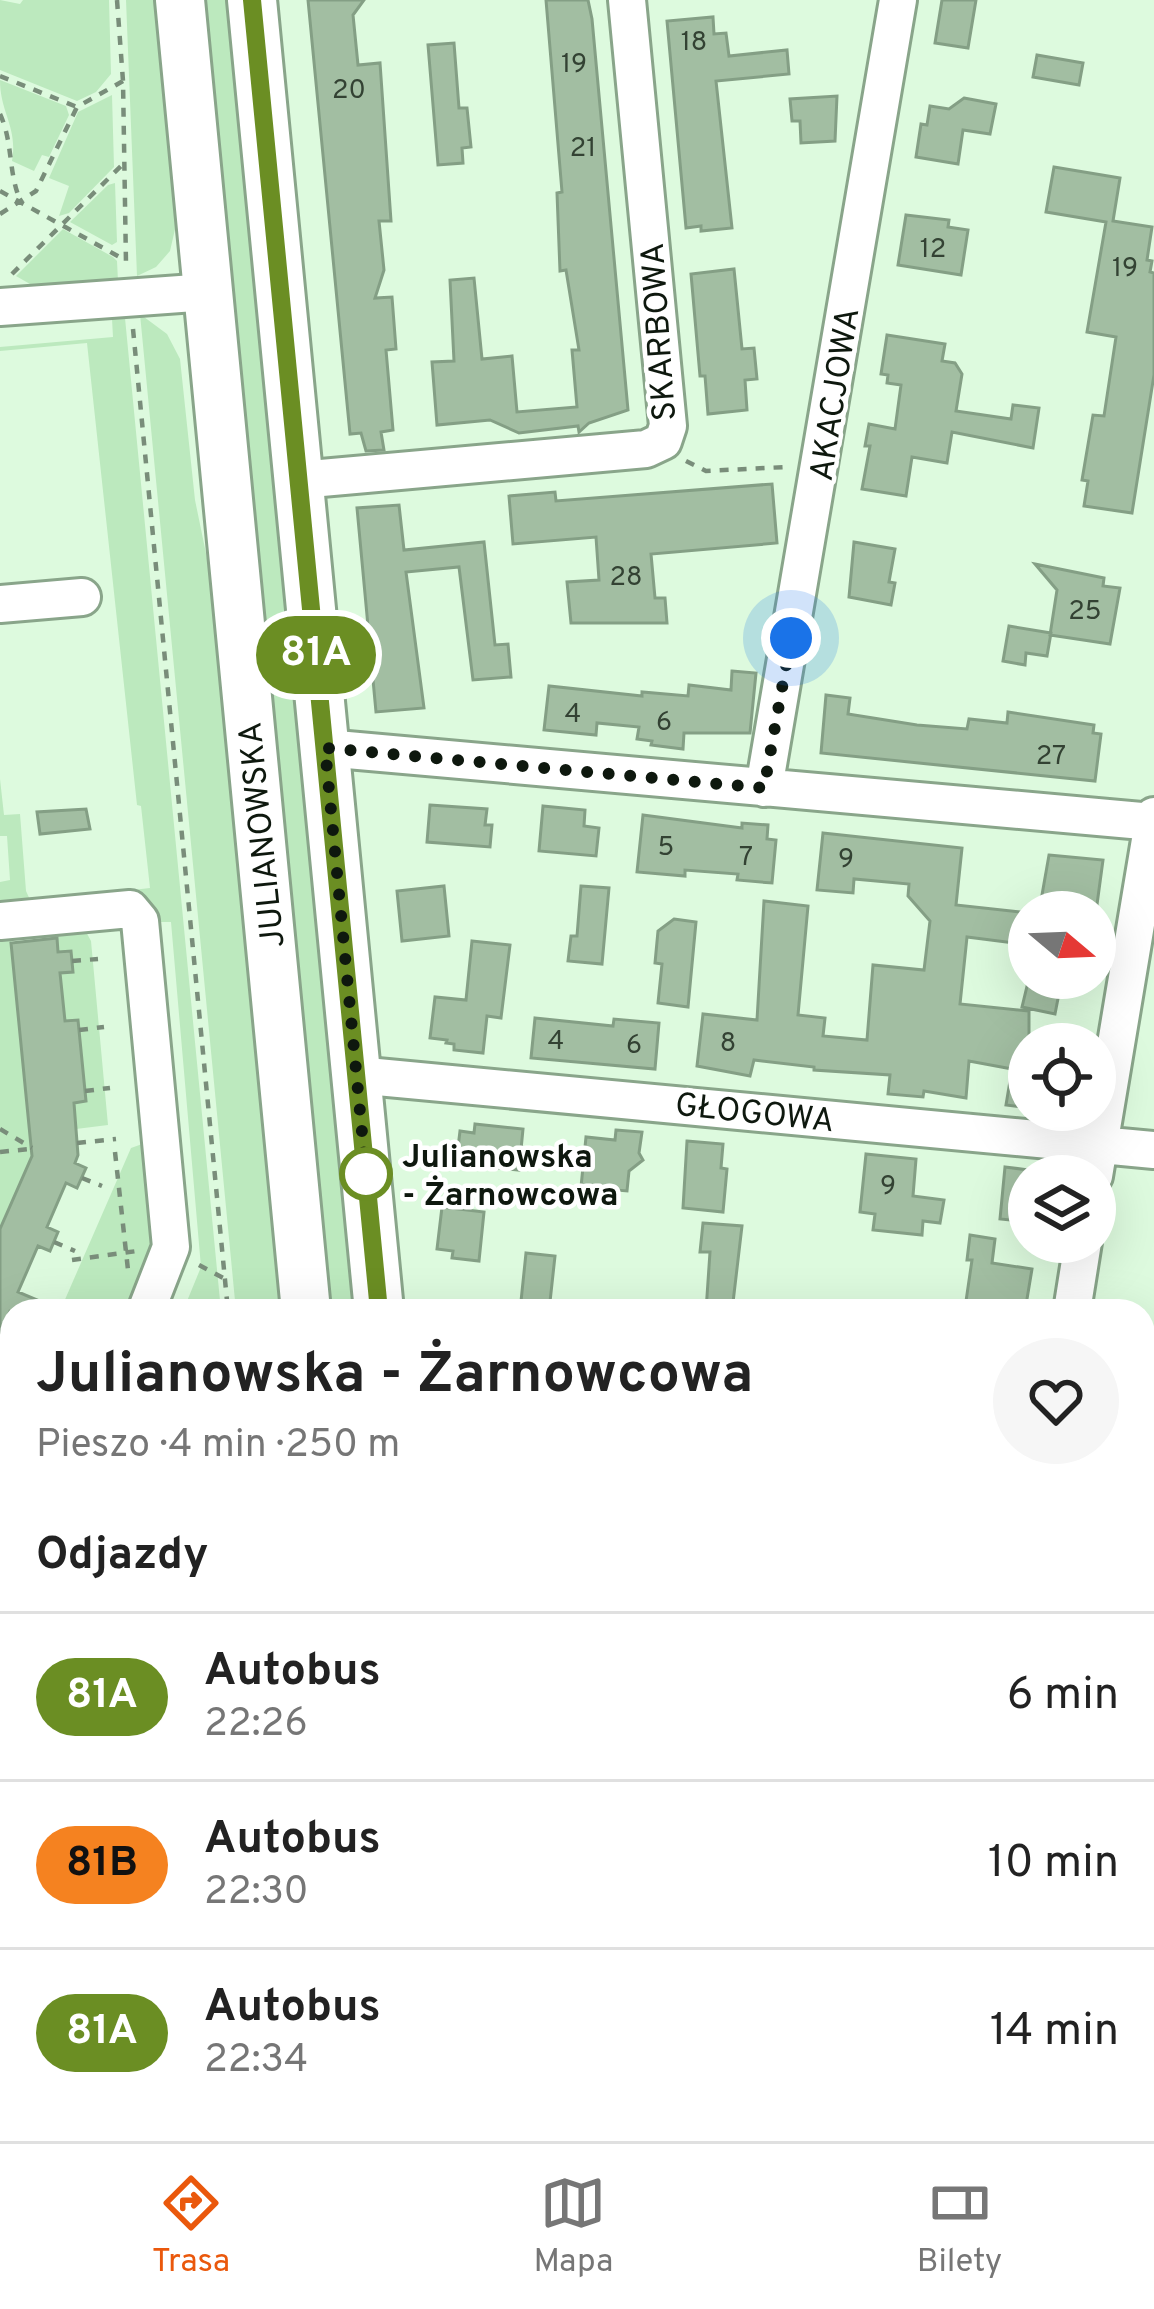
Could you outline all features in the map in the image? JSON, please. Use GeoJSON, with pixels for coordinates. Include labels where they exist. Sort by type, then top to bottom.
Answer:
{"type":"FeatureCollection","features":[{"type":"Feature","properties":{"kind":"main road","name":"JULIANOWSKA"},"geometry":{"type":"LineString","coordinates":[[180,0],[306,1299]]}},
{"type":"Feature","properties":{"kind":"main road"},"geometry":{"type":"LineString","coordinates":[[252,0],[379,1299]]}},
{"type":"Feature","properties":{"kind":"street","name":"SKARBOWA"},"geometry":{"type":"LineString","coordinates":[[299,480],[646,449],[663,441],[668,426],[627,0]]}},
{"type":"Feature","properties":{"kind":"street","name":"AKACJOWA"},"geometry":{"type":"LineString","coordinates":[[764,788],[898,0]]}},
{"type":"Feature","properties":{"kind":"street"},"geometry":{"type":"LineString","coordinates":[[1,295],[130,297],[208,292]]}},
{"type":"Feature","properties":{"kind":"street"},"geometry":{"type":"LineString","coordinates":[[0,604],[82,597]]}},
{"type":"Feature","properties":{"kind":"street"},"geometry":{"type":"LineString","coordinates":[[325,748],[1154,820],[1097,1155]]}},
{"type":"Feature","properties":{"kind":"street"},"geometry":{"type":"LineString","coordinates":[[0,921],[130,909],[140,921],[171,1246],[151,1299]]}},
{"type":"Feature","properties":{"kind":"street","name":"GŁOGOWA"},"geometry":{"type":"LineString","coordinates":[[356,1075],[1052,1155]]}},
{"type":"Feature","properties":{"kind":"street","name":"GŁOGOWA"},"geometry":{"type":"LineString","coordinates":[[1116,1157],[1154,1150]]}},
{"type":"Feature","properties":{"kind":"street"},"geometry":{"type":"LineString","coordinates":[[1074,1299],[1080,1263]]}},
{"type":"Feature","properties":{"kind":"path"},"geometry":{"type":"LineString","coordinates":[[117,0],[125,260],[227,1299]]}},
{"type":"Feature","properties":{"kind":"path"},"geometry":{"type":"LineString","coordinates":[[0,76],[76,107]]}},
{"type":"Feature","properties":{"kind":"path"},"geometry":{"type":"LineString","coordinates":[[0,214],[36,191],[76,107],[123,81]]}},
{"type":"Feature","properties":{"kind":"path"},"geometry":{"type":"LineString","coordinates":[[0,114],[9,133],[8,165],[20,200]]}},
{"type":"Feature","properties":{"kind":"path"},"geometry":{"type":"LineString","coordinates":[[1,295],[123,164]]}},
{"type":"Feature","properties":{"kind":"path"},"geometry":{"type":"LineString","coordinates":[[0,190],[125,260]]}},
{"type":"Feature","properties":{"kind":"path"},"geometry":{"type":"LineString","coordinates":[[663,441],[695,468],[706,471],[822,466]]}},
{"type":"Feature","properties":{"kind":"path"},"geometry":{"type":"LineString","coordinates":[[72,962],[98,959]]}},
{"type":"Feature","properties":{"kind":"path"},"geometry":{"type":"LineString","coordinates":[[79,1030],[104,1028]]}},
{"type":"Feature","properties":{"kind":"path"},"geometry":{"type":"LineString","coordinates":[[85,1090],[110,1088]]}},
{"type":"Feature","properties":{"kind":"path"},"geometry":{"type":"LineString","coordinates":[[0,1130],[32,1148],[0,1152]]}},
{"type":"Feature","properties":{"kind":"path"},"geometry":{"type":"LineString","coordinates":[[77,1143],[116,1139]]}},
{"type":"Feature","properties":{"kind":"path"},"geometry":{"type":"LineString","coordinates":[[72,1260],[125,1252],[116,1153]]}},
{"type":"Feature","properties":{"kind":"path"},"geometry":{"type":"LineString","coordinates":[[82,1178],[102,1186]]}},
{"type":"Feature","properties":{"kind":"path"},"geometry":{"type":"LineString","coordinates":[[54,1241],[75,1251]]}},
{"type":"Feature","properties":{"kind":"green space"},"geometry":{"type":"Polygon","coordinates":[[[0,0],[20,4],[23,0],[109,0],[111,74],[96,92],[77,101],[0,70],[0,0]]]}},
{"type":"Feature","properties":{"kind":"green space"},"geometry":{"type":"Polygon","coordinates":[[[126,0],[154,0],[179,212],[170,251],[156,267],[137,276],[126,0]]]}},
{"type":"Feature","properties":{"kind":"green space"},"geometry":{"type":"Polygon","coordinates":[[[202,0],[231,0],[357,1299],[328,1299],[202,0]]]}},
{"type":"Feature","properties":{"kind":"green space"},"geometry":{"type":"Polygon","coordinates":[[[0,80],[66,106],[69,115],[49,157],[42,155],[34,171],[12,161],[13,139],[0,80]]]}},
{"type":"Feature","properties":{"kind":"green space"},"geometry":{"type":"Polygon","coordinates":[[[112,95],[114,167],[69,213],[59,216],[69,186],[49,178],[78,112],[112,95]]]}},
{"type":"Feature","properties":{"kind":"green space"},"geometry":{"type":"Polygon","coordinates":[[[115,183],[117,242],[112,245],[70,222],[115,183]]]}},
{"type":"Feature","properties":{"kind":"green space"},"geometry":{"type":"Polygon","coordinates":[[[63,229],[113,257],[118,281],[37,288],[16,276],[63,229]]]}},
{"type":"Feature","properties":{"kind":"green space"},"geometry":{"type":"Polygon","coordinates":[[[140,314],[167,334],[180,359],[195,500],[216,602],[284,1299],[235,1299],[140,314]]]}},
{"type":"Feature","properties":{"kind":"green space"},"geometry":{"type":"Polygon","coordinates":[[[125,318],[220,1299],[188,1299],[201,1267],[171,922],[157,922],[98,894],[150,888],[87,343],[0,351],[0,347],[113,337],[112,319],[125,318]]]}},
{"type":"Feature","properties":{"kind":"green space"},"geometry":{"type":"Polygon","coordinates":[[[0,779],[4,815],[20,814],[31,902],[0,910],[0,882],[10,880],[7,836],[0,836],[0,779]]]}},
{"type":"Feature","properties":{"kind":"green space"},"geometry":{"type":"Polygon","coordinates":[[[0,928],[85,930],[91,941],[108,1125],[76,1129],[74,1103],[86,1100],[78,1021],[65,1021],[60,973],[73,972],[58,952],[57,934],[11,938],[32,1155],[0,1229],[0,928]]]}},
{"type":"Feature","properties":{"kind":"green space"},"geometry":{"type":"Polygon","coordinates":[[[145,1143],[159,1248],[138,1299],[65,1299],[131,1148],[145,1143]]]}},
{"type":"Feature","properties":{"kind":"building"},"geometry":{"type":"Polygon","coordinates":[[[308,0],[364,0],[353,15],[358,65],[380,63],[391,221],[379,221],[384,270],[375,298],[392,297],[396,349],[386,350],[393,430],[381,432],[384,450],[366,451],[361,433],[350,434],[308,0]]]}},
{"type":"Feature","properties":{"kind":"building"},"geometry":{"type":"Polygon","coordinates":[[[546,0],[588,0],[592,19],[628,410],[589,423],[579,432],[578,426],[519,433],[490,420],[437,425],[432,362],[454,361],[450,280],[474,278],[482,359],[512,356],[517,412],[577,407],[572,350],[579,350],[566,270],[560,271],[557,193],[562,192],[546,0]]]}},
{"type":"Feature","properties":{"kind":"building"},"geometry":{"type":"Polygon","coordinates":[[[942,0],[976,0],[968,48],[935,43],[942,0]]]}},
{"type":"Feature","properties":{"kind":"building"},"geometry":{"type":"Polygon","coordinates":[[[713,17],[714,34],[726,33],[729,56],[787,50],[789,74],[716,81],[732,228],[701,231],[701,226],[686,228],[667,21],[713,17]]]}},
{"type":"Feature","properties":{"kind":"building"},"geometry":{"type":"Polygon","coordinates":[[[454,43],[459,108],[467,108],[471,147],[462,148],[463,163],[438,165],[428,45],[454,43]]]}},
{"type":"Feature","properties":{"kind":"building"},"geometry":{"type":"Polygon","coordinates":[[[1037,55],[1083,63],[1079,85],[1033,77],[1037,55]]]}},
{"type":"Feature","properties":{"kind":"building"},"geometry":{"type":"Polygon","coordinates":[[[837,96],[835,141],[801,143],[800,121],[792,121],[790,99],[837,96]]]}},
{"type":"Feature","properties":{"kind":"building"},"geometry":{"type":"Polygon","coordinates":[[[964,98],[996,104],[990,134],[963,130],[958,164],[916,157],[921,124],[927,125],[930,106],[949,109],[964,98]]]}},
{"type":"Feature","properties":{"kind":"building"},"geometry":{"type":"Polygon","coordinates":[[[1054,167],[1120,178],[1113,221],[1152,227],[1147,260],[1152,261],[1150,272],[1154,273],[1154,375],[1132,513],[1084,506],[1088,481],[1082,480],[1093,415],[1104,416],[1116,337],[1087,332],[1106,222],[1046,212],[1054,167]]]}},
{"type":"Feature","properties":{"kind":"building"},"geometry":{"type":"Polygon","coordinates":[[[906,215],[949,220],[948,227],[968,230],[961,275],[898,265],[906,215]]]}},
{"type":"Feature","properties":{"kind":"building"},"geometry":{"type":"Polygon","coordinates":[[[734,269],[742,349],[754,348],[757,379],[745,380],[747,410],[708,414],[691,274],[734,269]]]}},
{"type":"Feature","properties":{"kind":"building"},"geometry":{"type":"Polygon","coordinates":[[[887,335],[945,344],[942,361],[955,363],[962,374],[956,411],[1011,419],[1013,405],[1039,408],[1033,448],[952,432],[947,463],[912,457],[906,496],[862,489],[869,424],[895,429],[901,385],[887,383],[888,375],[881,374],[887,335]]]}},
{"type":"Feature","properties":{"kind":"building"},"geometry":{"type":"Polygon","coordinates":[[[772,484],[777,543],[651,554],[655,598],[665,598],[667,623],[571,623],[567,582],[599,580],[596,537],[513,544],[509,496],[555,492],[556,501],[772,484]]]}},
{"type":"Feature","properties":{"kind":"building"},"geometry":{"type":"Polygon","coordinates":[[[399,505],[404,550],[484,542],[495,645],[508,644],[511,677],[473,680],[459,567],[406,572],[424,708],[376,712],[357,508],[399,505]]]}},
{"type":"Feature","properties":{"kind":"building"},"geometry":{"type":"Polygon","coordinates":[[[854,542],[895,549],[889,582],[895,583],[891,605],[849,597],[854,542]]]}},
{"type":"Feature","properties":{"kind":"building"},"geometry":{"type":"Polygon","coordinates":[[[1035,564],[1104,578],[1103,586],[1120,588],[1110,644],[1050,635],[1057,590],[1035,564]]]}},
{"type":"Feature","properties":{"kind":"building"},"geometry":{"type":"Polygon","coordinates":[[[1009,626],[1051,633],[1047,656],[1026,653],[1025,665],[1003,661],[1009,626]]]}},
{"type":"Feature","properties":{"kind":"building"},"geometry":{"type":"Polygon","coordinates":[[[732,671],[756,673],[750,733],[684,733],[683,749],[637,739],[639,727],[597,723],[596,735],[544,730],[549,686],[688,696],[689,685],[731,690],[732,671]]]}},
{"type":"Feature","properties":{"kind":"building"},"geometry":{"type":"Polygon","coordinates":[[[826,695],[850,698],[848,714],[917,725],[967,729],[969,719],[1007,723],[1008,712],[1094,725],[1093,733],[1101,734],[1095,781],[821,753],[826,695]]]}},
{"type":"Feature","properties":{"kind":"building"},"geometry":{"type":"Polygon","coordinates":[[[430,805],[487,809],[485,825],[492,825],[490,847],[427,842],[430,805]]]}},
{"type":"Feature","properties":{"kind":"building"},"geometry":{"type":"Polygon","coordinates":[[[543,806],[585,810],[584,826],[599,828],[596,856],[539,851],[543,806]]]}},
{"type":"Feature","properties":{"kind":"building"},"geometry":{"type":"Polygon","coordinates":[[[86,809],[90,829],[40,834],[37,812],[86,809]]]}},
{"type":"Feature","properties":{"kind":"building"},"geometry":{"type":"Polygon","coordinates":[[[643,815],[742,828],[742,823],[768,825],[767,839],[776,840],[772,883],[737,880],[738,874],[637,872],[643,815]]]}},
{"type":"Feature","properties":{"kind":"building"},"geometry":{"type":"Polygon","coordinates":[[[823,833],[962,848],[956,905],[1008,911],[1008,942],[967,937],[960,1004],[1029,1011],[1029,1023],[1008,1023],[1008,1068],[969,1061],[966,1098],[924,1091],[923,1097],[888,1094],[890,1075],[754,1060],[750,1076],[697,1066],[703,1014],[757,1020],[764,901],[808,906],[798,1015],[825,1018],[823,1036],[867,1040],[873,965],[924,970],[930,921],[908,896],[909,884],[854,879],[853,893],[817,890],[823,833]]]}},
{"type":"Feature","properties":{"kind":"building"},"geometry":{"type":"Polygon","coordinates":[[[1049,855],[1103,860],[1099,891],[1043,891],[1049,855]]]}},
{"type":"Feature","properties":{"kind":"building"},"geometry":{"type":"Polygon","coordinates":[[[444,886],[449,936],[402,941],[397,891],[444,886]]]}},
{"type":"Feature","properties":{"kind":"building"},"geometry":{"type":"Polygon","coordinates":[[[581,886],[609,888],[602,964],[568,961],[571,936],[577,936],[581,886]]]}},
{"type":"Feature","properties":{"kind":"building"},"geometry":{"type":"Polygon","coordinates":[[[674,919],[696,922],[688,1007],[658,1003],[662,964],[655,963],[658,931],[674,919]]]}},
{"type":"Feature","properties":{"kind":"building"},"geometry":{"type":"Polygon","coordinates":[[[57,938],[58,952],[71,951],[73,972],[60,973],[65,1021],[78,1020],[86,1101],[74,1103],[75,1163],[86,1168],[77,1188],[66,1183],[47,1227],[58,1232],[50,1251],[38,1246],[18,1292],[35,1299],[0,1299],[0,1229],[32,1156],[11,943],[57,938]]]}},
{"type":"Feature","properties":{"kind":"building"},"geometry":{"type":"Polygon","coordinates":[[[472,941],[510,945],[501,1018],[487,1016],[483,1053],[454,1050],[447,1040],[430,1038],[435,997],[466,1000],[472,941]]]}},
{"type":"Feature","properties":{"kind":"building"},"geometry":{"type":"Polygon","coordinates":[[[1024,999],[1058,999],[1055,1014],[1022,1007],[1024,999]]]}},
{"type":"Feature","properties":{"kind":"building"},"geometry":{"type":"Polygon","coordinates":[[[535,1018],[613,1026],[614,1019],[659,1023],[655,1069],[531,1058],[535,1018]]]}},
{"type":"Feature","properties":{"kind":"building"},"geometry":{"type":"Polygon","coordinates":[[[475,1124],[523,1129],[519,1170],[456,1164],[460,1131],[474,1133],[475,1124]]]}},
{"type":"Feature","properties":{"kind":"building"},"geometry":{"type":"Polygon","coordinates":[[[616,1130],[642,1132],[639,1153],[643,1160],[629,1171],[627,1191],[581,1187],[586,1137],[615,1140],[616,1130]]]}},
{"type":"Feature","properties":{"kind":"building"},"geometry":{"type":"Polygon","coordinates":[[[687,1141],[723,1144],[721,1168],[727,1169],[723,1212],[683,1208],[687,1141]]]}},
{"type":"Feature","properties":{"kind":"building"},"geometry":{"type":"Polygon","coordinates":[[[866,1154],[916,1159],[913,1196],[944,1200],[940,1223],[923,1221],[922,1235],[873,1230],[875,1214],[860,1212],[866,1154]]]}},
{"type":"Feature","properties":{"kind":"building"},"geometry":{"type":"Polygon","coordinates":[[[1005,1167],[1008,1167],[1008,1220],[1000,1219],[1005,1167]]]}},
{"type":"Feature","properties":{"kind":"building"},"geometry":{"type":"Polygon","coordinates":[[[442,1207],[484,1212],[479,1261],[452,1258],[453,1251],[437,1249],[442,1207]]]}},
{"type":"Feature","properties":{"kind":"building"},"geometry":{"type":"Polygon","coordinates":[[[703,1223],[742,1226],[733,1299],[707,1299],[710,1252],[700,1252],[703,1223]]]}},
{"type":"Feature","properties":{"kind":"building"},"geometry":{"type":"Polygon","coordinates":[[[970,1235],[995,1239],[992,1263],[1032,1269],[1027,1299],[966,1299],[972,1260],[967,1260],[970,1235]]]}},
{"type":"Feature","properties":{"kind":"building"},"geometry":{"type":"Polygon","coordinates":[[[526,1253],[555,1256],[550,1299],[521,1299],[526,1253]]]}},
{"type":"Feature","properties":{"kind":"bus line","name":"81A"},"geometry":{"type":"LineString","coordinates":[[252,0],[378,1299]]}},
{"type":"Feature","properties":{"kind":"place","name":"Julianowska - Żarnowcowa"},"geometry":{"type":"Point","coordinates":[366,1174]}},
{"type":"Feature","properties":{"kind":"route"},"geometry":{"type":"LineString","coordinates":[[366,1174],[325,748],[764,788],[791,638]]}}]}
